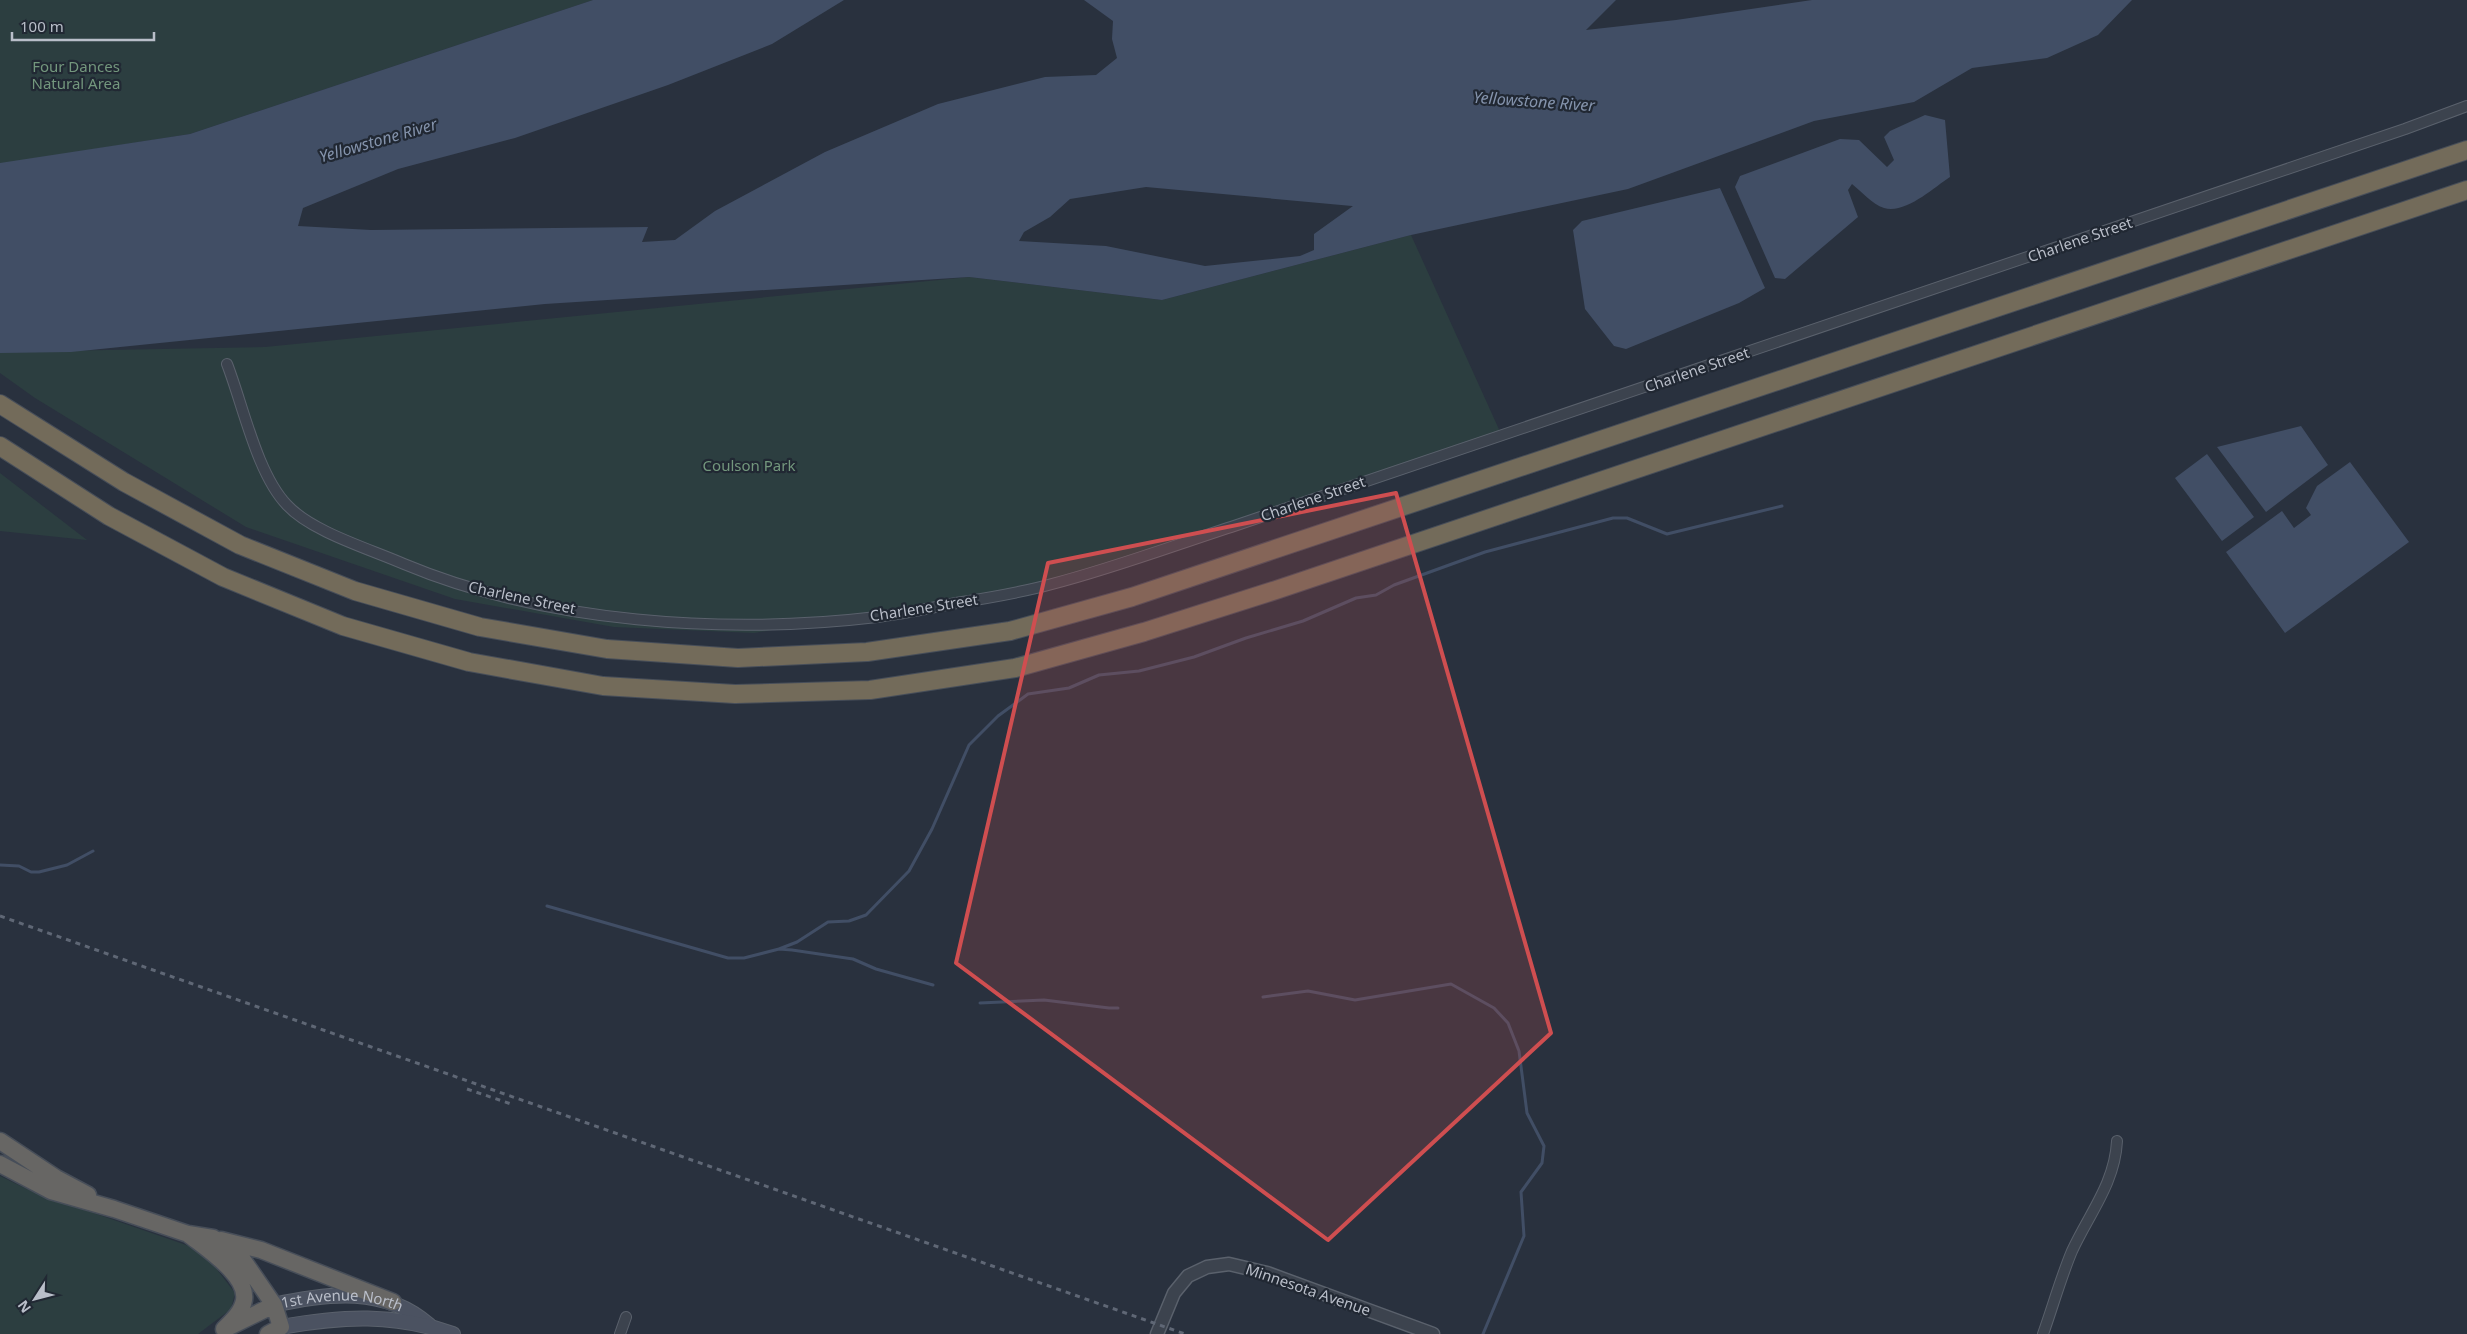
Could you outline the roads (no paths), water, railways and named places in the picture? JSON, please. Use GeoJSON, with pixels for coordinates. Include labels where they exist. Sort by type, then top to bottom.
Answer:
{"type":"FeatureCollection","features":[{"type":"Feature","properties":{"kind":"highway"},"geometry":{"type":"LineString","coordinates":[[0,404],[124,482],[240,545],[355,591],[480,627],[607,649],[738,658],[867,652],[1010,631],[1132,598],[2467,150]]}},
{"type":"Feature","properties":{"kind":"highway"},"geometry":{"type":"LineString","coordinates":[[0,446],[109,516],[223,577],[343,626],[469,662],[603,686],[735,694],[870,690],[1015,668],[1144,632],[2467,190]]}},
{"type":"Feature","properties":{"kind":"highway"},"geometry":{"type":"LineString","coordinates":[[0,1141],[56,1178],[114,1208]]}},
{"type":"Feature","properties":{"kind":"highway"},"geometry":{"type":"LineString","coordinates":[[0,1164],[51,1191],[114,1208],[188,1234],[214,1238],[261,1250],[393,1302]]}},
{"type":"Feature","properties":{"kind":"highway"},"geometry":{"type":"LineString","coordinates":[[188,1234],[228,1266],[244,1292],[244,1302],[238,1314],[221,1332]]}},
{"type":"Feature","properties":{"kind":"highway"},"geometry":{"type":"LineString","coordinates":[[214,1238],[242,1260],[274,1304],[275,1331]]}},
{"type":"Feature","properties":{"kind":"highway","name":"1st Avenue North"},"geometry":{"type":"LineString","coordinates":[[221,1332],[274,1304]]}},
{"type":"Feature","properties":{"kind":"main road","name":"1st Avenue North"},"geometry":{"type":"LineString","coordinates":[[274,1304],[315,1296],[372,1297],[393,1302],[419,1317],[429,1326]]}},
{"type":"Feature","properties":{"kind":"main road","name":"1st Avenue North"},"geometry":{"type":"LineString","coordinates":[[275,1331],[345,1317],[372,1318],[429,1326],[447,1333]]}},
{"type":"Feature","properties":{"kind":"street","name":"Charlene Street"},"geometry":{"type":"LineString","coordinates":[[227,364],[258,455],[276,491],[287,505],[308,522],[437,578],[471,589],[546,606],[632,618],[705,623],[791,624],[878,617],[1052,584],[1218,531],[2387,136],[2467,106]]}},
{"type":"Feature","properties":{"kind":"street"},"geometry":{"type":"LineString","coordinates":[[2043,1334],[2072,1251],[2102,1198],[2116,1154],[2116,1141]]}},
{"type":"Feature","properties":{"kind":"street","name":"Minnesota Avenue"},"geometry":{"type":"LineString","coordinates":[[1157,1334],[1174,1293],[1188,1276],[1207,1267],[1229,1264],[1268,1273],[1433,1334]]}},
{"type":"Feature","properties":{"kind":"street"},"geometry":{"type":"LineString","coordinates":[[620,1334],[626,1318]]}},
{"type":"Feature","properties":{"kind":"water","name":"Yellowstone River"},"geometry":{"type":"Polygon","coordinates":[[[593,0],[844,0],[772,44],[668,85],[515,138],[398,169],[303,208],[298,226],[371,230],[648,227],[642,242],[675,240],[715,211],[825,152],[938,104],[1045,77],[1096,75],[1117,58],[1112,39],[1113,21],[1084,0],[1616,0],[1586,30],[1676,20],[1812,0],[2132,0],[2098,35],[2047,58],[1972,68],[1914,102],[1814,121],[1628,189],[1411,235],[1162,300],[969,277],[545,304],[71,352],[0,353],[0,163],[190,134],[593,0]],[[1146,187],[1070,199],[1050,217],[1024,232],[1019,241],[1106,246],[1205,266],[1300,256],[1314,250],[1314,234],[1353,206],[1146,187]]]}},
{"type":"Feature","properties":{"kind":"water"},"geometry":{"type":"Polygon","coordinates":[[[1925,115],[1945,120],[1950,177],[1910,204],[1892,209],[1875,204],[1852,184],[1848,190],[1858,217],[1785,279],[1775,278],[1735,187],[1740,176],[1840,139],[1859,140],[1887,167],[1894,160],[1884,137],[1890,131],[1925,115]]]}},
{"type":"Feature","properties":{"kind":"water"},"geometry":{"type":"Polygon","coordinates":[[[1720,188],[1765,288],[1739,303],[1626,349],[1614,346],[1585,309],[1573,230],[1582,221],[1720,188]]]}},
{"type":"Feature","properties":{"kind":"water"},"geometry":{"type":"Polygon","coordinates":[[[2301,426],[2328,465],[2266,512],[2217,447],[2301,426]]]}},
{"type":"Feature","properties":{"kind":"water"},"geometry":{"type":"Polygon","coordinates":[[[2207,454],[2254,517],[2222,541],[2175,478],[2207,454]]]}},
{"type":"Feature","properties":{"kind":"water"},"geometry":{"type":"Polygon","coordinates":[[[2350,462],[2409,542],[2285,633],[2226,552],[2282,511],[2294,528],[2311,515],[2306,508],[2317,486],[2350,462]]]}},
{"type":"Feature","properties":{"kind":"waterway"},"geometry":{"type":"LineString","coordinates":[[779,949],[797,942],[828,922],[849,921],[866,915],[909,871],[932,829],[969,745],[998,716],[1028,694],[1069,688],[1099,675],[1139,671],[1194,657],[1246,638],[1303,621],[1356,598],[1376,595],[1394,585],[1485,552],[1613,518],[1627,518],[1667,534],[1782,506]]}},
{"type":"Feature","properties":{"kind":"waterway"},"geometry":{"type":"LineString","coordinates":[[0,865],[19,866],[31,872],[39,872],[67,865],[93,851]]}},
{"type":"Feature","properties":{"kind":"waterway"},"geometry":{"type":"LineString","coordinates":[[547,906],[728,958],[744,958],[779,949],[792,950],[853,959],[876,969],[933,985]]}},
{"type":"Feature","properties":{"kind":"waterway"},"geometry":{"type":"LineString","coordinates":[[1263,997],[1308,991],[1355,1000],[1451,984],[1494,1008],[1508,1023],[1519,1051],[1527,1113],[1544,1146],[1542,1163],[1521,1192],[1524,1236],[1483,1334]]}},
{"type":"Feature","properties":{"kind":"waterway"},"geometry":{"type":"LineString","coordinates":[[980,1003],[1044,1000],[1118,1008]]}},
{"type":"Feature","properties":{"kind":"railway"},"geometry":{"type":"LineString","coordinates":[[0,916],[1185,1334]]}},
{"type":"Feature","properties":{"kind":"railway"},"geometry":{"type":"LineString","coordinates":[[467,1089],[514,1105]]}},
{"type":"Feature","properties":{"kind":"park label","name":"Four Dances Natural Area"},"geometry":{"type":"Point","coordinates":[76,76]}},
{"type":"Feature","properties":{"kind":"park label","name":"Coulson Park"},"geometry":{"type":"Point","coordinates":[749,466]}}]}
